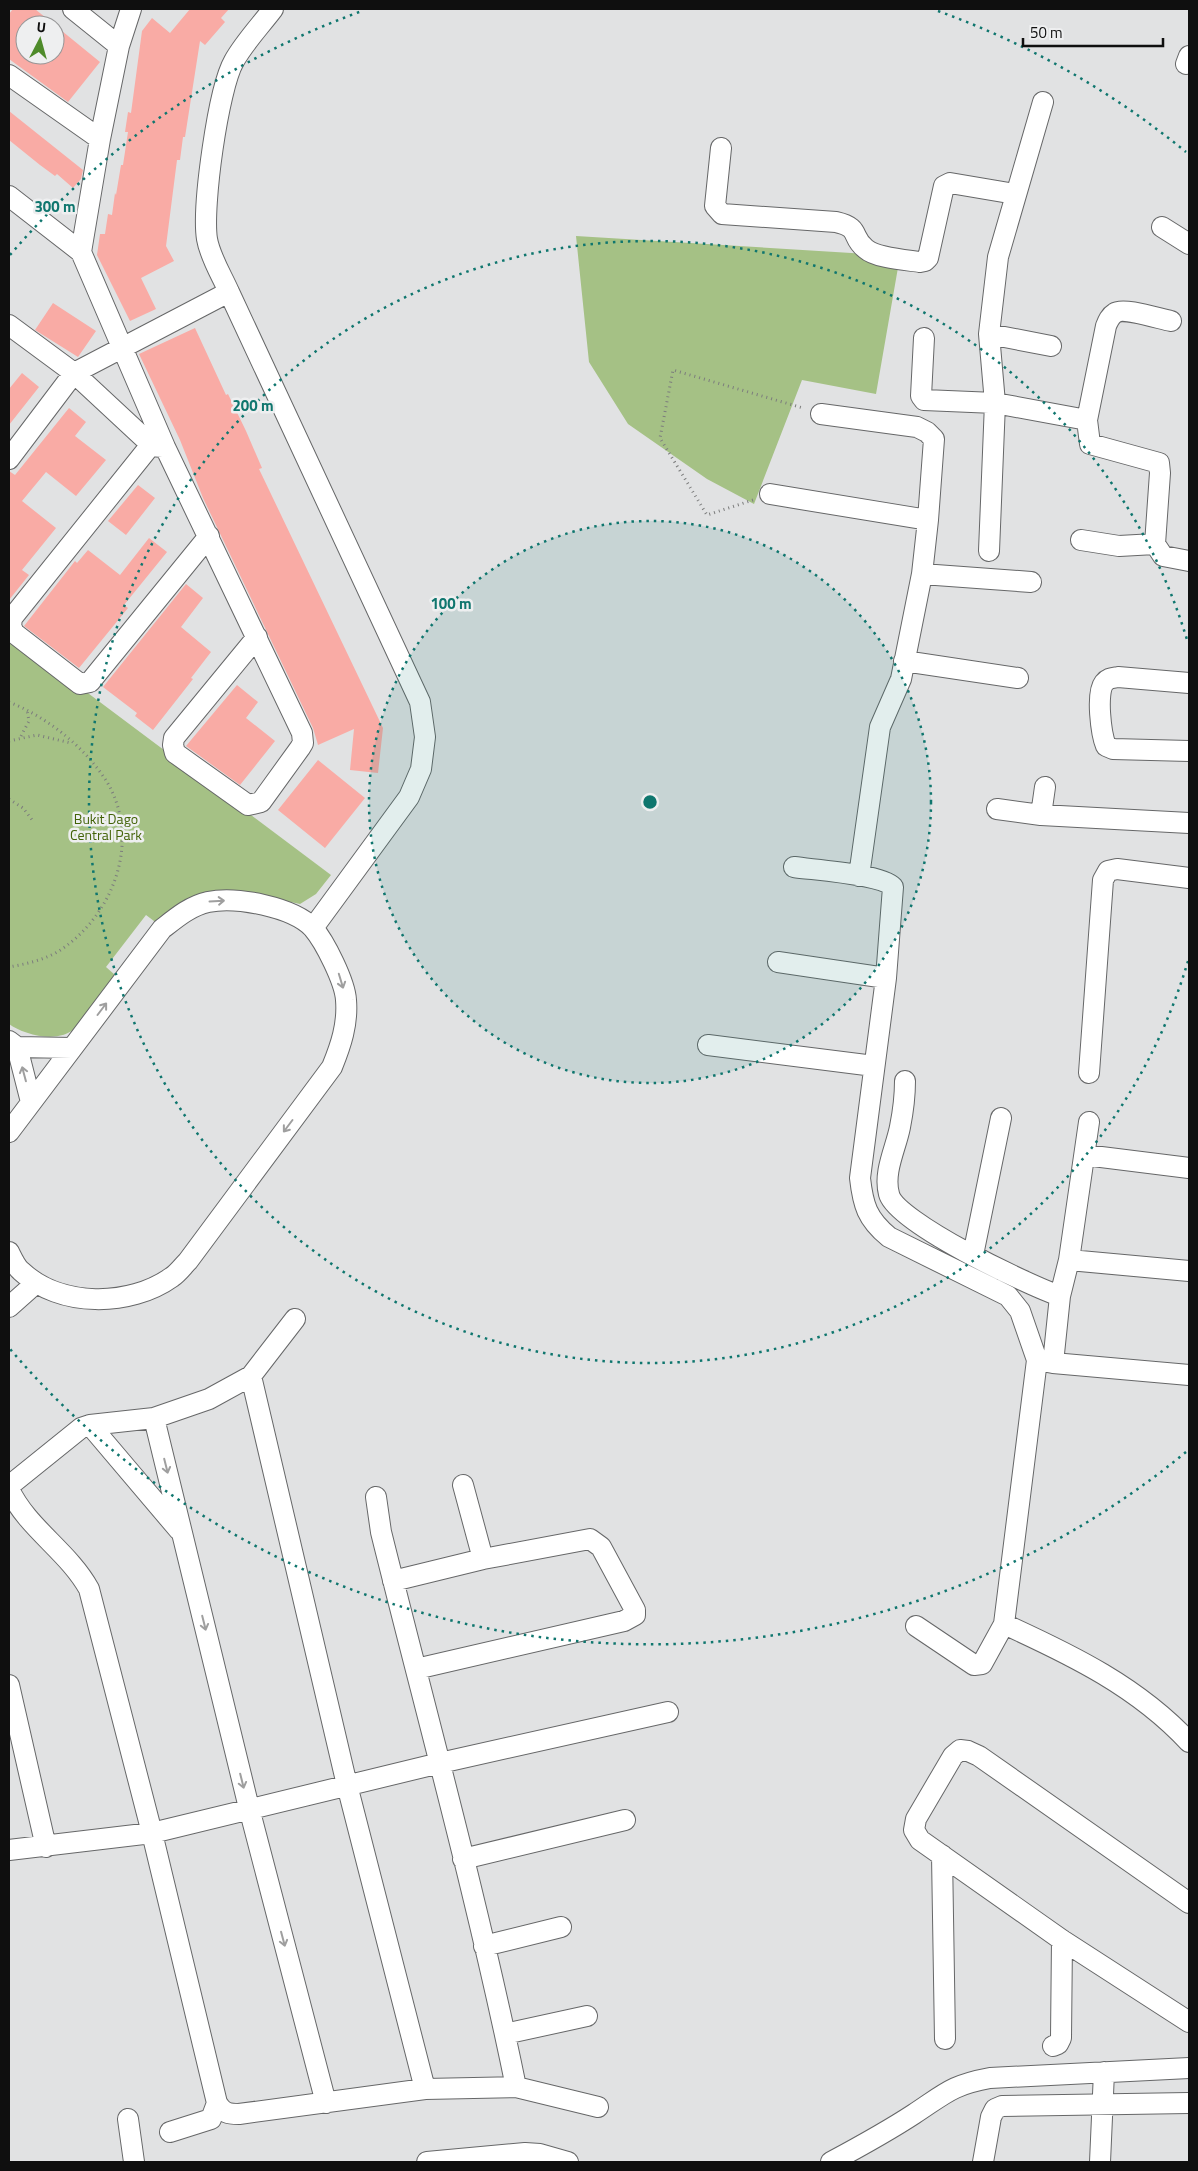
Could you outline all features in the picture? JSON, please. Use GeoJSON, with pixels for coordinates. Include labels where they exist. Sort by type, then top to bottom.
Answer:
{"type":"FeatureCollection","features":[{"type":"Feature","properties":{"kind":"street"},"geometry":{"type":"LineString","coordinates":[[73,9],[119,46]]}},
{"type":"Feature","properties":{"kind":"street"},"geometry":{"type":"LineString","coordinates":[[81,252],[100,139],[119,46],[130,9]]}},
{"type":"Feature","properties":{"kind":"street"},"geometry":{"type":"LineString","coordinates":[[273,9],[234,62],[223,95],[212,162],[206,226],[208,240],[229,292],[420,702],[425,737],[421,769],[409,796],[312,928]]}},
{"type":"Feature","properties":{"kind":"street"},"geometry":{"type":"LineString","coordinates":[[9,75],[100,139]]}},
{"type":"Feature","properties":{"kind":"street"},"geometry":{"type":"LineString","coordinates":[[989,551],[995,403],[989,334],[998,257],[1043,102]]}},
{"type":"Feature","properties":{"kind":"street"},"geometry":{"type":"LineString","coordinates":[[721,148],[716,206],[722,214],[836,222],[848,225],[855,231],[866,249],[873,253],[920,262],[928,258],[944,186],[950,183],[1015,194]]}},
{"type":"Feature","properties":{"kind":"street"},"geometry":{"type":"LineString","coordinates":[[9,196],[81,252],[121,348],[158,447],[210,536],[257,637],[303,738],[300,748],[260,802],[248,806],[176,753],[172,745],[174,738],[257,637]]}},
{"type":"Feature","properties":{"kind":"street"},"geometry":{"type":"LineString","coordinates":[[1162,227],[1189,244]]}},
{"type":"Feature","properties":{"kind":"street"},"geometry":{"type":"LineString","coordinates":[[9,459],[74,373],[229,292]]}},
{"type":"Feature","properties":{"kind":"street"},"geometry":{"type":"LineString","coordinates":[[1171,321],[1124,310],[1116,311],[1111,316],[1106,326],[1087,420],[1090,444],[1159,463],[1155,544],[1163,556],[1189,561]]}},
{"type":"Feature","properties":{"kind":"street"},"geometry":{"type":"LineString","coordinates":[[9,325],[74,373],[146,439],[158,447]]}},
{"type":"Feature","properties":{"kind":"street"},"geometry":{"type":"LineString","coordinates":[[989,334],[1051,346]]}},
{"type":"Feature","properties":{"kind":"street"},"geometry":{"type":"LineString","coordinates":[[924,338],[921,396],[924,400],[995,403],[1087,420]]}},
{"type":"Feature","properties":{"kind":"street"},"geometry":{"type":"LineString","coordinates":[[821,414],[917,428],[927,432],[934,439],[922,574],[901,679],[880,728],[859,876]]}},
{"type":"Feature","properties":{"kind":"street"},"geometry":{"type":"LineString","coordinates":[[158,447],[12,618],[11,626],[14,633],[80,684],[85,685],[90,682],[210,536]]}},
{"type":"Feature","properties":{"kind":"street"},"geometry":{"type":"LineString","coordinates":[[770,494],[928,520]]}},
{"type":"Feature","properties":{"kind":"street"},"geometry":{"type":"LineString","coordinates":[[1081,540],[1119,546],[1155,544]]}},
{"type":"Feature","properties":{"kind":"street"},"geometry":{"type":"LineString","coordinates":[[922,574],[1031,582]]}},
{"type":"Feature","properties":{"kind":"street"},"geometry":{"type":"LineString","coordinates":[[904,661],[1018,678]]}},
{"type":"Feature","properties":{"kind":"street"},"geometry":{"type":"LineString","coordinates":[[1189,684],[1118,677],[1110,678],[1103,684],[1099,693],[1103,737],[1106,746],[1113,749],[1189,751]]}},
{"type":"Feature","properties":{"kind":"street"},"geometry":{"type":"LineString","coordinates":[[1041,815],[1045,787]]}},
{"type":"Feature","properties":{"kind":"street"},"geometry":{"type":"LineString","coordinates":[[997,809],[1041,815],[1189,823]]}},
{"type":"Feature","properties":{"kind":"street"},"geometry":{"type":"LineString","coordinates":[[794,867],[859,876],[888,882],[893,887],[886,978],[860,1178],[863,1202],[875,1225],[889,1237],[1008,1296],[1020,1311],[1045,1361]]}},
{"type":"Feature","properties":{"kind":"street"},"geometry":{"type":"LineString","coordinates":[[1089,1073],[1103,880],[1108,871],[1117,869],[1189,878]]}},
{"type":"Feature","properties":{"kind":"street"},"geometry":{"type":"LineString","coordinates":[[9,1132],[162,929],[184,912],[208,902],[234,900],[282,910],[312,928],[338,969],[346,998],[346,1020],[340,1048],[332,1067],[188,1261],[173,1277],[127,1297],[102,1300],[64,1294],[36,1283],[20,1271],[9,1252]]}},
{"type":"Feature","properties":{"kind":"street"},"geometry":{"type":"LineString","coordinates":[[778,962],[886,978]]}},
{"type":"Feature","properties":{"kind":"street"},"geometry":{"type":"LineString","coordinates":[[31,1102],[13,1044],[72,1048]]}},
{"type":"Feature","properties":{"kind":"street"},"geometry":{"type":"LineString","coordinates":[[708,1045],[874,1066]]}},
{"type":"Feature","properties":{"kind":"street"},"geometry":{"type":"LineString","coordinates":[[905,1081],[900,1128],[888,1178],[888,1194],[893,1204],[912,1221],[973,1255],[1044,1291],[1060,1296]]}},
{"type":"Feature","properties":{"kind":"street"},"geometry":{"type":"LineString","coordinates":[[973,1255],[1001,1118]]}},
{"type":"Feature","properties":{"kind":"street"},"geometry":{"type":"LineString","coordinates":[[916,1626],[974,1665],[978,1665],[982,1664],[1004,1624],[1045,1361],[1070,1260],[1089,1122]]}},
{"type":"Feature","properties":{"kind":"street"},"geometry":{"type":"LineString","coordinates":[[1084,1156],[1189,1168]]}},
{"type":"Feature","properties":{"kind":"street"},"geometry":{"type":"LineString","coordinates":[[1070,1260],[1189,1271]]}},
{"type":"Feature","properties":{"kind":"street"},"geometry":{"type":"LineString","coordinates":[[9,1307],[36,1283]]}},
{"type":"Feature","properties":{"kind":"street"},"geometry":{"type":"LineString","coordinates":[[295,1319],[251,1376],[209,1399],[154,1418],[90,1425],[72,1436],[10,1496],[81,1574],[89,1589],[152,1833],[217,2104],[221,2110],[228,2114],[239,2114],[426,2089],[516,2087],[598,2107]]}},
{"type":"Feature","properties":{"kind":"street"},"geometry":{"type":"LineString","coordinates":[[1045,1361],[1189,1375]]}},
{"type":"Feature","properties":{"kind":"street"},"geometry":{"type":"LineString","coordinates":[[251,1376],[347,1785],[426,2089]]}},
{"type":"Feature","properties":{"kind":"street"},"geometry":{"type":"LineString","coordinates":[[154,1418],[249,1808],[326,2103]]}},
{"type":"Feature","properties":{"kind":"street"},"geometry":{"type":"LineString","coordinates":[[90,1425],[182,1534]]}},
{"type":"Feature","properties":{"kind":"street"},"geometry":{"type":"LineString","coordinates":[[463,1485],[483,1559]]}},
{"type":"Feature","properties":{"kind":"street"},"geometry":{"type":"LineString","coordinates":[[376,1497],[381,1532],[440,1763],[516,2087]]}},
{"type":"Feature","properties":{"kind":"street"},"geometry":{"type":"LineString","coordinates":[[393,1581],[483,1559],[590,1539],[601,1547],[635,1610],[635,1615],[624,1621],[416,1670]]}},
{"type":"Feature","properties":{"kind":"street"},"geometry":{"type":"LineString","coordinates":[[1004,1624],[1098,1670],[1137,1694],[1170,1721],[1189,1742]]}},
{"type":"Feature","properties":{"kind":"street"},"geometry":{"type":"LineString","coordinates":[[9,1686],[46,1847]]}},
{"type":"Feature","properties":{"kind":"street"},"geometry":{"type":"LineString","coordinates":[[9,1850],[152,1833],[440,1763],[668,1712]]}},
{"type":"Feature","properties":{"kind":"street"},"geometry":{"type":"LineString","coordinates":[[1189,1903],[979,1756],[968,1751],[960,1750],[953,1756],[916,1820],[914,1830],[920,1840],[1062,1940],[1189,2022]]}},
{"type":"Feature","properties":{"kind":"street"},"geometry":{"type":"LineString","coordinates":[[463,1859],[625,1820]]}},
{"type":"Feature","properties":{"kind":"street"},"geometry":{"type":"LineString","coordinates":[[942,1855],[945,2039]]}},
{"type":"Feature","properties":{"kind":"street"},"geometry":{"type":"LineString","coordinates":[[484,1946],[561,1927]]}},
{"type":"Feature","properties":{"kind":"street"},"geometry":{"type":"LineString","coordinates":[[1053,2046],[1058,2044],[1061,2038],[1062,1940]]}},
{"type":"Feature","properties":{"kind":"street"},"geometry":{"type":"LineString","coordinates":[[505,2034],[587,2016]]}},
{"type":"Feature","properties":{"kind":"street"},"geometry":{"type":"LineString","coordinates":[[831,2162],[963,2083],[990,2078],[1189,2068]]}},
{"type":"Feature","properties":{"kind":"street"},"geometry":{"type":"LineString","coordinates":[[1100,2162],[1101,2103],[1104,2072]]}},
{"type":"Feature","properties":{"kind":"street"},"geometry":{"type":"LineString","coordinates":[[983,2162],[991,2117],[995,2109],[1002,2106],[1189,2103]]}},
{"type":"Feature","properties":{"kind":"street"},"geometry":{"type":"LineString","coordinates":[[170,2132],[211,2119],[217,2104]]}},
{"type":"Feature","properties":{"kind":"street"},"geometry":{"type":"LineString","coordinates":[[128,2119],[134,2162]]}},
{"type":"Feature","properties":{"kind":"street"},"geometry":{"type":"LineString","coordinates":[[427,2162],[481,2159],[507,2153],[568,2162]]}},
{"type":"Feature","properties":{"kind":"path"},"geometry":{"type":"LineString","coordinates":[[770,494],[707,515],[660,438],[673,370],[821,414]]}},
{"type":"Feature","properties":{"kind":"path"},"geometry":{"type":"LineString","coordinates":[[9,702],[26,709],[74,744],[92,762],[108,784],[117,808],[122,832],[119,871],[106,901],[91,923],[58,952],[9,967]]}},
{"type":"Feature","properties":{"kind":"path"},"geometry":{"type":"LineString","coordinates":[[21,737],[29,721],[26,709]]}},
{"type":"Feature","properties":{"kind":"path"},"geometry":{"type":"LineString","coordinates":[[9,741],[37,735],[74,744]]}},
{"type":"Feature","properties":{"kind":"path"},"geometry":{"type":"LineString","coordinates":[[9,799],[23,808],[33,821]]}},
{"type":"Feature","properties":{"kind":"green space"},"geometry":{"type":"Polygon","coordinates":[[[576,236],[900,256],[876,394],[802,380],[754,504],[707,479],[628,424],[589,362],[576,236]]]}},
{"type":"Feature","properties":{"kind":"green space","name":"Bukit Dago Central Park"},"geometry":{"type":"Polygon","coordinates":[[[9,634],[331,875],[316,894],[300,904],[258,895],[158,924],[146,915],[106,967],[115,975],[96,1002],[75,1028],[60,1036],[51,1037],[23,1032],[9,1024],[9,634]]]}},
{"type":"Feature","properties":{"kind":"building"},"geometry":{"type":"Polygon","coordinates":[[[13,9],[35,9],[42,15],[15,15],[15,63],[9,59],[9,14],[13,9]]]}},
{"type":"Feature","properties":{"kind":"building"},"geometry":{"type":"Polygon","coordinates":[[[190,9],[229,9],[221,18],[225,22],[205,45],[200,41],[185,137],[183,137],[180,160],[177,160],[166,246],[174,261],[141,278],[156,309],[130,321],[97,255],[100,234],[105,234],[108,214],[112,215],[121,165],[123,165],[128,132],[125,132],[128,112],[131,113],[142,31],[152,18],[170,33],[190,9]]]}},
{"type":"Feature","properties":{"kind":"building"},"geometry":{"type":"Polygon","coordinates":[[[65,33],[100,62],[68,102],[17,65],[65,65],[65,33]]]}},
{"type":"Feature","properties":{"kind":"building"},"geometry":{"type":"Polygon","coordinates":[[[9,111],[83,170],[81,179],[73,188],[57,174],[55,176],[9,140],[9,111]]]}},
{"type":"Feature","properties":{"kind":"building"},"geometry":{"type":"Polygon","coordinates":[[[53,303],[96,331],[78,357],[35,330],[53,303]]]}},
{"type":"Feature","properties":{"kind":"building"},"geometry":{"type":"Polygon","coordinates":[[[195,328],[226,395],[228,394],[246,431],[262,468],[259,469],[383,728],[378,773],[350,770],[354,729],[318,745],[313,728],[203,498],[180,440],[139,354],[195,328]]]}},
{"type":"Feature","properties":{"kind":"building"},"geometry":{"type":"Polygon","coordinates":[[[22,373],[39,387],[9,425],[9,389],[22,373]]]}},
{"type":"Feature","properties":{"kind":"building"},"geometry":{"type":"Polygon","coordinates":[[[69,408],[86,422],[75,436],[106,460],[76,496],[46,472],[22,501],[56,528],[22,570],[29,575],[9,600],[9,471],[15,475],[69,408]]]}},
{"type":"Feature","properties":{"kind":"building"},"geometry":{"type":"Polygon","coordinates":[[[138,485],[155,498],[126,535],[108,521],[138,485]]]}},
{"type":"Feature","properties":{"kind":"building"},"geometry":{"type":"Polygon","coordinates":[[[149,538],[167,552],[124,605],[128,608],[79,668],[24,626],[75,561],[77,563],[88,550],[120,575],[149,538]]]}},
{"type":"Feature","properties":{"kind":"building"},"geometry":{"type":"Polygon","coordinates":[[[186,584],[203,598],[181,627],[211,652],[191,678],[193,679],[153,730],[135,716],[137,713],[103,687],[186,584]]]}},
{"type":"Feature","properties":{"kind":"building"},"geometry":{"type":"Polygon","coordinates":[[[237,685],[258,702],[246,718],[275,741],[240,785],[186,746],[237,685]]]}},
{"type":"Feature","properties":{"kind":"building"},"geometry":{"type":"Polygon","coordinates":[[[318,760],[365,798],[325,848],[278,810],[318,760]]]}}]}
